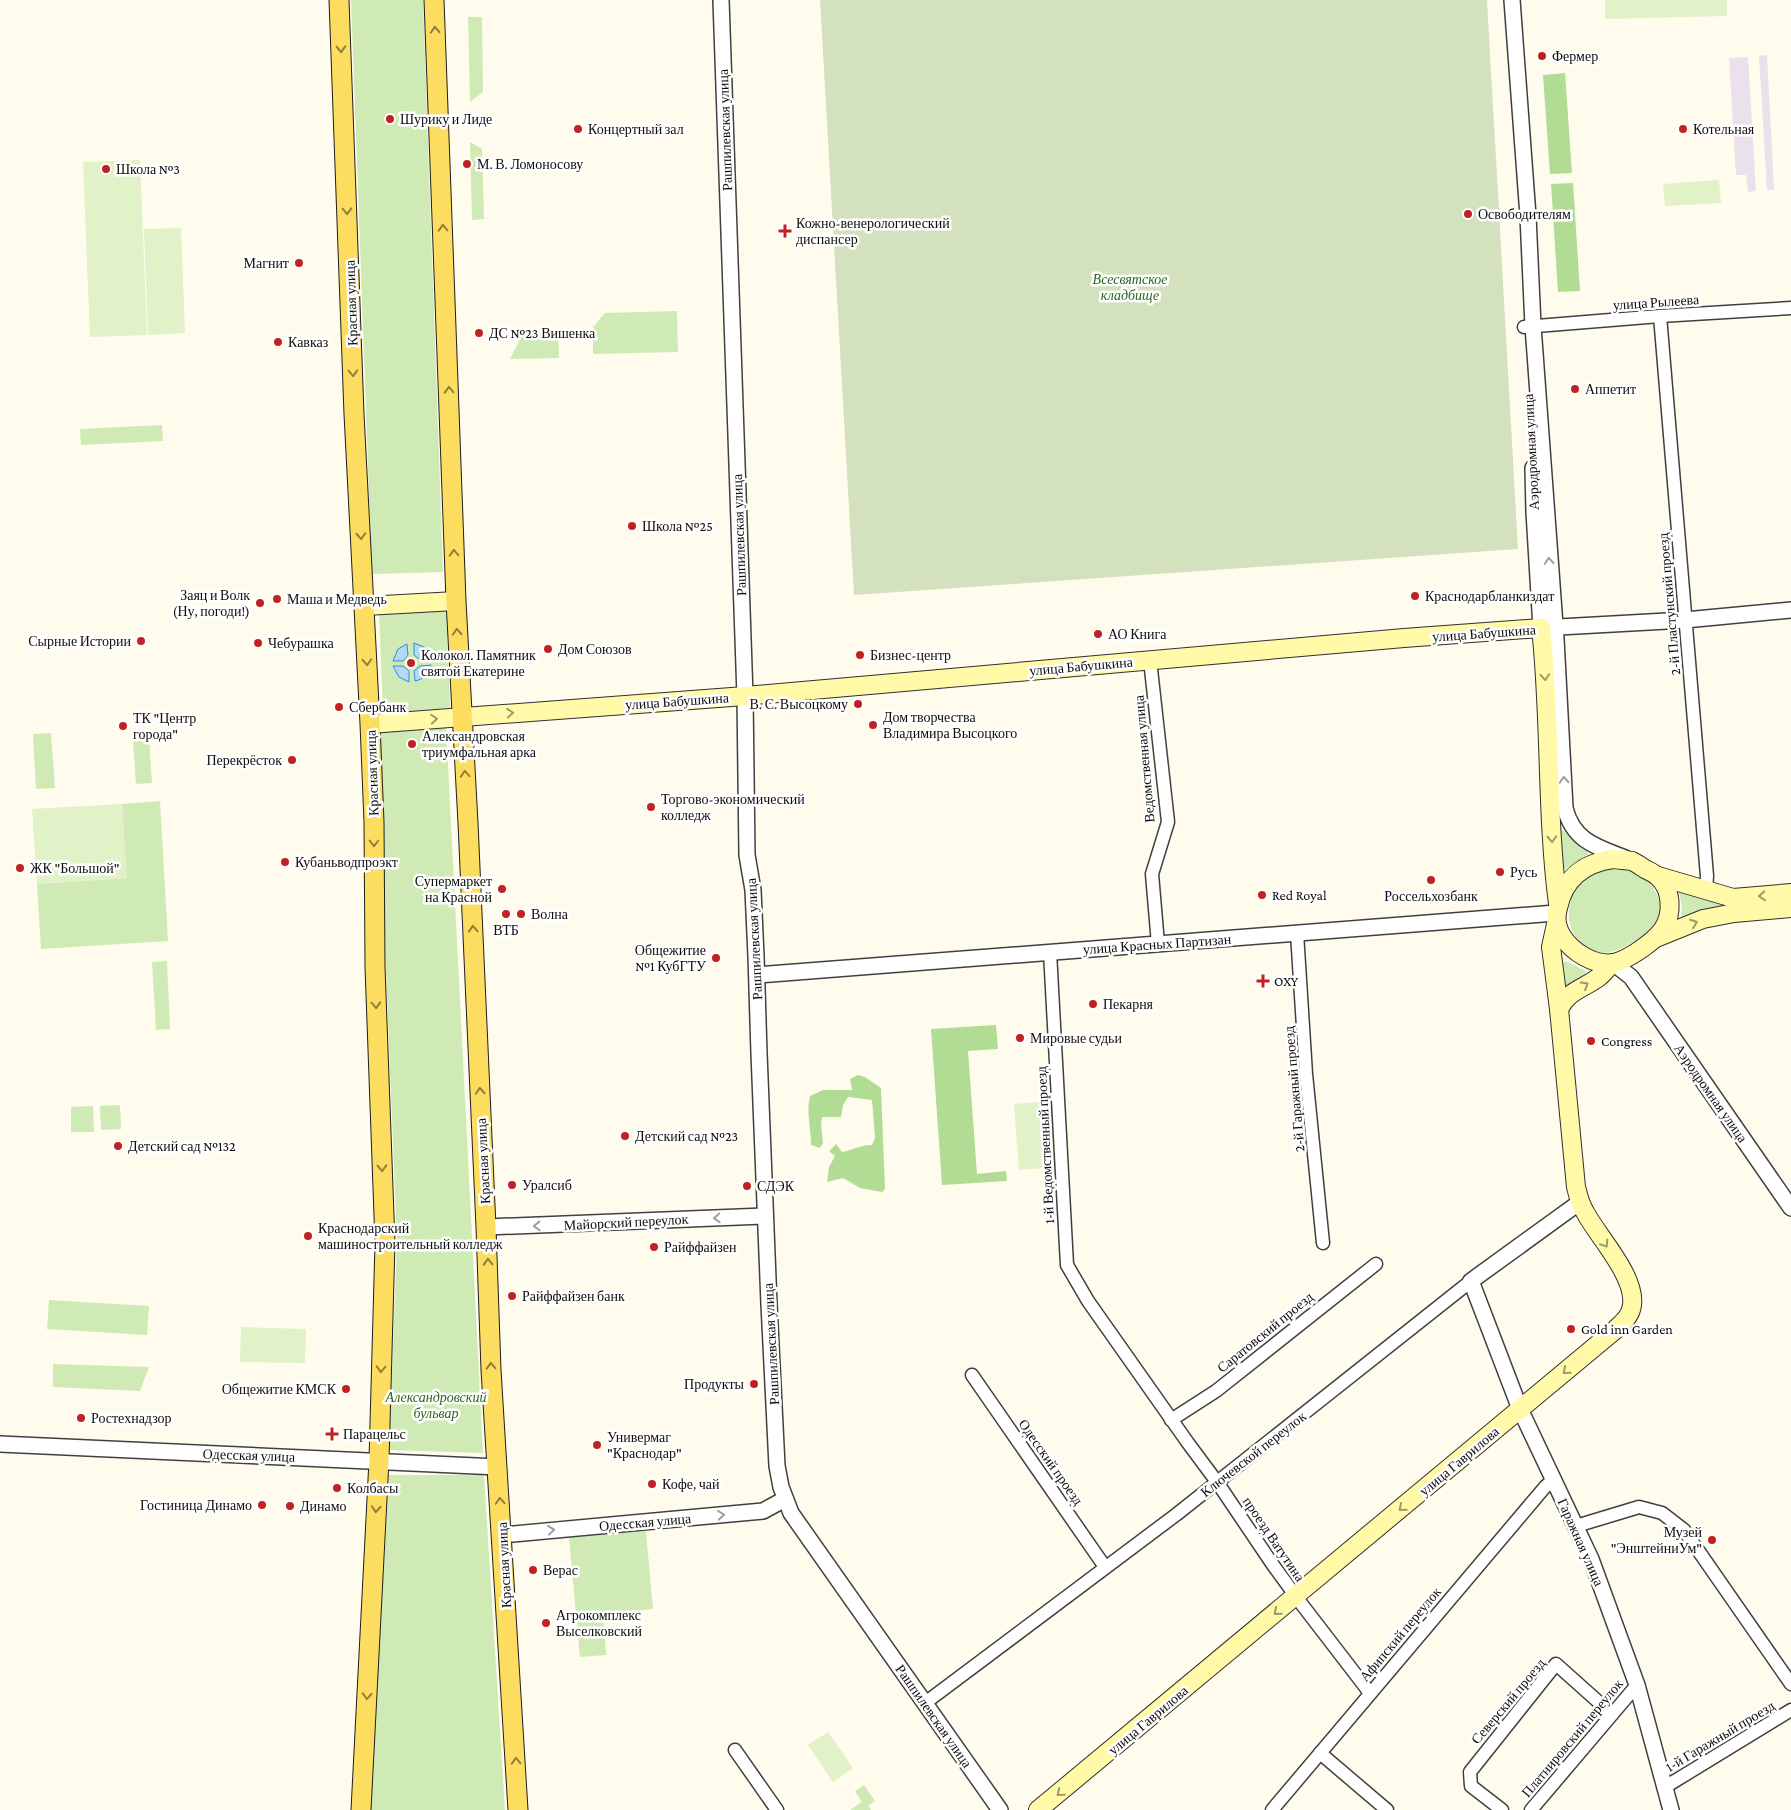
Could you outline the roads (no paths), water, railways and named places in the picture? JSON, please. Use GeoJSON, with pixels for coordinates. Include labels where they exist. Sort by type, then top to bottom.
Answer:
{"type":"FeatureCollection","features":[{"type":"Feature","properties":{"kind":"main road","name":"Красная улица"},"geometry":{"type":"LineString","coordinates":[[339,0],[354,414],[365,606],[374,822],[375,968],[385,1243],[379,1460],[361,1810]]}},
{"type":"Feature","properties":{"kind":"main road","name":"Красная улица"},"geometry":{"type":"LineString","coordinates":[[434,0],[456,601],[468,823],[491,1370],[518,1810]]}},
{"type":"Feature","properties":{"kind":"main road"},"geometry":{"type":"LineString","coordinates":[[365,606],[456,601]]}},
{"type":"Feature","properties":{"kind":"main road","name":"улица Бабушкина"},"geometry":{"type":"LineString","coordinates":[[370,724],[745,696],[1150,660],[1548,628]]}},
{"type":"Feature","properties":{"kind":"main road","name":"Аэродромная улица"},"geometry":{"type":"LineString","coordinates":[[1548,628],[1546,704],[1553,866],[1557,913]]}},
{"type":"Feature","properties":{"kind":"main road"},"geometry":{"type":"LineString","coordinates":[[1613,963],[1599,962],[1580,955],[1565,942],[1557,913],[1564,888],[1575,875],[1587,866],[1599,861],[1613,859],[1633,862],[1658,876],[1733,898],[1791,893]]}},
{"type":"Feature","properties":{"kind":"main road"},"geometry":{"type":"LineString","coordinates":[[1559,1009],[1574,991],[1598,977],[1613,963],[1637,952],[1655,938],[1667,922],[1670,908],[1667,892],[1658,876]]}},
{"type":"Feature","properties":{"kind":"main road"},"geometry":{"type":"LineString","coordinates":[[1655,938],[1703,919],[1734,913],[1791,908]]}},
{"type":"Feature","properties":{"kind":"main road","name":"улица Гаврилова"},"geometry":{"type":"LineString","coordinates":[[1038,1810],[1296,1597],[1615,1330],[1628,1317],[1632,1306],[1632,1294],[1628,1280],[1580,1202],[1576,1187],[1559,1009],[1551,947],[1557,913]]}},
{"type":"Feature","properties":{"kind":"street","name":"Рашпилевская улица"},"geometry":{"type":"LineString","coordinates":[[721,0],[745,696],[747,855],[752,890],[757,975],[758,1054],[778,1466],[785,1499],[791,1513],[1000,1810]]}},
{"type":"Feature","properties":{"kind":"street","name":"Аэродромная улица"},"geometry":{"type":"LineString","coordinates":[[1503,0],[1529,327]]}},
{"type":"Feature","properties":{"kind":"street","name":"Аэродромная улица"},"geometry":{"type":"LineString","coordinates":[[1512,0],[1528,216],[1534,512],[1548,628],[1565,808],[1571,826],[1586,840],[1633,862]]}},
{"type":"Feature","properties":{"kind":"street","name":"улица Рылеева"},"geometry":{"type":"LineString","coordinates":[[1529,327],[1660,316],[1791,311]]}},
{"type":"Feature","properties":{"kind":"street","name":"2-й Пластунский проезд"},"geometry":{"type":"LineString","coordinates":[[1660,316],[1684,620],[1707,876],[1706,891]]}},
{"type":"Feature","properties":{"kind":"street","name":"улица Бабушкина"},"geometry":{"type":"LineString","coordinates":[[1548,628],[1684,620],[1791,610]]}},
{"type":"Feature","properties":{"kind":"street","name":"Ведомственная улица"},"geometry":{"type":"LineString","coordinates":[[1150,660],[1168,822],[1160,841],[1152,874],[1158,944]]}},
{"type":"Feature","properties":{"kind":"street","name":"улица Красных Партизан"},"geometry":{"type":"LineString","coordinates":[[757,975],[1557,913]]}},
{"type":"Feature","properties":{"kind":"street","name":"2-й Гаражный проезд"},"geometry":{"type":"LineString","coordinates":[[1297,933],[1306,1074],[1323,1243]]}},
{"type":"Feature","properties":{"kind":"street","name":"1-й Ведомственный проезд"},"geometry":{"type":"LineString","coordinates":[[1050,952],[1067,1264],[1088,1301]]}},
{"type":"Feature","properties":{"kind":"street"},"geometry":{"type":"LineString","coordinates":[[1631,977],[1637,952]]}},
{"type":"Feature","properties":{"kind":"street","name":"Аэродромная улица"},"geometry":{"type":"LineString","coordinates":[[1613,963],[1631,977],[1791,1208]]}},
{"type":"Feature","properties":{"kind":"street","name":"Ключевской переулок"},"geometry":{"type":"LineString","coordinates":[[925,1703],[981,1663],[1218,1482],[1471,1281],[1580,1202]]}},
{"type":"Feature","properties":{"kind":"street","name":"Майорский переулок"},"geometry":{"type":"LineString","coordinates":[[486,1228],[765,1216]]}},
{"type":"Feature","properties":{"kind":"street","name":"Саратовский проезд"},"geometry":{"type":"LineString","coordinates":[[1171,1420],[1216,1391],[1376,1264]]}},
{"type":"Feature","properties":{"kind":"street","name":"Гаражная улица"},"geometry":{"type":"LineString","coordinates":[[1471,1281],[1520,1409],[1576,1526],[1598,1577],[1636,1685],[1671,1810]]}},
{"type":"Feature","properties":{"kind":"street","name":"проезд Ватутина"},"geometry":{"type":"LineString","coordinates":[[1088,1301],[1171,1420],[1218,1482],[1296,1597],[1370,1693]]}},
{"type":"Feature","properties":{"kind":"street","name":"Одесский проезд"},"geometry":{"type":"LineString","coordinates":[[972,1375],[1105,1567]]}},
{"type":"Feature","properties":{"kind":"street","name":"Одесская улица"},"geometry":{"type":"LineString","coordinates":[[0,1444],[379,1460],[498,1467]]}},
{"type":"Feature","properties":{"kind":"street","name":"Афипский переулок"},"geometry":{"type":"LineString","coordinates":[[1272,1810],[1545,1487],[1553,1480]]}},
{"type":"Feature","properties":{"kind":"street","name":"Одесская улица"},"geometry":{"type":"LineString","coordinates":[[502,1535],[763,1511],[785,1499]]}},
{"type":"Feature","properties":{"kind":"street"},"geometry":{"type":"LineString","coordinates":[[1576,1526],[1640,1507],[1662,1513],[1684,1530],[1791,1684]]}},
{"type":"Feature","properties":{"kind":"street","name":"Северский проезд"},"geometry":{"type":"LineString","coordinates":[[1502,1810],[1472,1786],[1470,1772],[1556,1664],[1612,1714]]}},
{"type":"Feature","properties":{"kind":"street","name":"Платнировский переулок"},"geometry":{"type":"LineString","coordinates":[[1531,1810],[1636,1685]]}},
{"type":"Feature","properties":{"kind":"street","name":"1-й Гаражный проезд"},"geometry":{"type":"LineString","coordinates":[[1665,1787],[1791,1710]]}},
{"type":"Feature","properties":{"kind":"street"},"geometry":{"type":"LineString","coordinates":[[735,1750],[776,1810]]}},
{"type":"Feature","properties":{"kind":"street"},"geometry":{"type":"LineString","coordinates":[[1320,1753],[1387,1810]]}},
{"type":"Feature","properties":{"kind":"water"},"geometry":{"type":"Polygon","coordinates":[[[414,643],[424,647],[431,658],[419,659],[414,655],[414,643]]]}},
{"type":"Feature","properties":{"kind":"water"},"geometry":{"type":"Polygon","coordinates":[[[407,644],[408,655],[403,661],[393,661],[398,649],[407,644]]]}},
{"type":"Feature","properties":{"kind":"water"},"geometry":{"type":"Polygon","coordinates":[[[431,665],[426,676],[415,681],[414,671],[420,666],[431,665]]]}},
{"type":"Feature","properties":{"kind":"water"},"geometry":{"type":"Polygon","coordinates":[[[393,666],[403,666],[409,671],[409,682],[399,677],[393,666]]]}},
{"type":"Feature","properties":{"kind":"place","name":"Фермер"},"geometry":{"type":"Point","coordinates":[1542,56]}},
{"type":"Feature","properties":{"kind":"place","name":"Шурику и Лиде"},"geometry":{"type":"Point","coordinates":[390,119]}},
{"type":"Feature","properties":{"kind":"place","name":"Концертный зал"},"geometry":{"type":"Point","coordinates":[578,129]}},
{"type":"Feature","properties":{"kind":"place","name":"Котельная"},"geometry":{"type":"Point","coordinates":[1683,129]}},
{"type":"Feature","properties":{"kind":"place","name":"М. В. Ломоносову"},"geometry":{"type":"Point","coordinates":[467,164]}},
{"type":"Feature","properties":{"kind":"place","name":"Школа №3"},"geometry":{"type":"Point","coordinates":[106,169]}},
{"type":"Feature","properties":{"kind":"place","name":"Освободителям"},"geometry":{"type":"Point","coordinates":[1468,214]}},
{"type":"Feature","properties":{"kind":"place","name":"Кожно-венерологический диспансер"},"geometry":{"type":"Point","coordinates":[785,231]}},
{"type":"Feature","properties":{"kind":"place","name":"Магнит"},"geometry":{"type":"Point","coordinates":[299,263]}},
{"type":"Feature","properties":{"kind":"place","name":"ДС №23 Вишенка"},"geometry":{"type":"Point","coordinates":[479,333]}},
{"type":"Feature","properties":{"kind":"place","name":"Кавказ"},"geometry":{"type":"Point","coordinates":[278,342]}},
{"type":"Feature","properties":{"kind":"place","name":"Аппетит"},"geometry":{"type":"Point","coordinates":[1575,389]}},
{"type":"Feature","properties":{"kind":"place","name":"Школа №25"},"geometry":{"type":"Point","coordinates":[632,526]}},
{"type":"Feature","properties":{"kind":"place","name":"Краснодарбланкиздат"},"geometry":{"type":"Point","coordinates":[1415,596]}},
{"type":"Feature","properties":{"kind":"place","name":"Маша и Медведь"},"geometry":{"type":"Point","coordinates":[277,599]}},
{"type":"Feature","properties":{"kind":"place","name":"Заяц и Волк (Ну, погоди!)"},"geometry":{"type":"Point","coordinates":[260,603]}},
{"type":"Feature","properties":{"kind":"place","name":"АО Книга"},"geometry":{"type":"Point","coordinates":[1098,634]}},
{"type":"Feature","properties":{"kind":"place","name":"Сырные Истории"},"geometry":{"type":"Point","coordinates":[141,641]}},
{"type":"Feature","properties":{"kind":"place","name":"Чебурашка"},"geometry":{"type":"Point","coordinates":[258,643]}},
{"type":"Feature","properties":{"kind":"place","name":"Дом Союзов"},"geometry":{"type":"Point","coordinates":[548,649]}},
{"type":"Feature","properties":{"kind":"place","name":"Бизнес-центр"},"geometry":{"type":"Point","coordinates":[860,655]}},
{"type":"Feature","properties":{"kind":"place","name":"Колокол. Памятник святой Екатерине"},"geometry":{"type":"Point","coordinates":[411,663]}},
{"type":"Feature","properties":{"kind":"place","name":"В. С. Высоцкому"},"geometry":{"type":"Point","coordinates":[858,704]}},
{"type":"Feature","properties":{"kind":"place","name":"Сбербанк"},"geometry":{"type":"Point","coordinates":[339,707]}},
{"type":"Feature","properties":{"kind":"place","name":"Дом творчества Владимира Высоцкого"},"geometry":{"type":"Point","coordinates":[873,725]}},
{"type":"Feature","properties":{"kind":"place","name":"ТК \"Центр города\""},"geometry":{"type":"Point","coordinates":[123,726]}},
{"type":"Feature","properties":{"kind":"place","name":"Александровская триумфальная арка"},"geometry":{"type":"Point","coordinates":[412,744]}},
{"type":"Feature","properties":{"kind":"place","name":"Перекрёсток"},"geometry":{"type":"Point","coordinates":[292,760]}},
{"type":"Feature","properties":{"kind":"place","name":"Торгово-экономический колледж"},"geometry":{"type":"Point","coordinates":[651,807]}},
{"type":"Feature","properties":{"kind":"place","name":"Кубаньводпроэкт"},"geometry":{"type":"Point","coordinates":[285,862]}},
{"type":"Feature","properties":{"kind":"place","name":"ЖК \"Большой\""},"geometry":{"type":"Point","coordinates":[20,868]}},
{"type":"Feature","properties":{"kind":"place","name":"Русь"},"geometry":{"type":"Point","coordinates":[1500,872]}},
{"type":"Feature","properties":{"kind":"place","name":"Россельхозбанк"},"geometry":{"type":"Point","coordinates":[1431,880]}},
{"type":"Feature","properties":{"kind":"place","name":"Супермаркет на Красной"},"geometry":{"type":"Point","coordinates":[502,889]}},
{"type":"Feature","properties":{"kind":"place","name":"Red Royal"},"geometry":{"type":"Point","coordinates":[1262,895]}},
{"type":"Feature","properties":{"kind":"place","name":"ВТБ"},"geometry":{"type":"Point","coordinates":[506,914]}},
{"type":"Feature","properties":{"kind":"place","name":"Волна"},"geometry":{"type":"Point","coordinates":[521,914]}},
{"type":"Feature","properties":{"kind":"place","name":"Общежитие №1 КубГТУ"},"geometry":{"type":"Point","coordinates":[716,958]}},
{"type":"Feature","properties":{"kind":"place","name":"OXY"},"geometry":{"type":"Point","coordinates":[1263,981]}},
{"type":"Feature","properties":{"kind":"place","name":"Пекарня"},"geometry":{"type":"Point","coordinates":[1093,1004]}},
{"type":"Feature","properties":{"kind":"place","name":"Мировые судьи"},"geometry":{"type":"Point","coordinates":[1020,1038]}},
{"type":"Feature","properties":{"kind":"place","name":"Congress"},"geometry":{"type":"Point","coordinates":[1591,1041]}},
{"type":"Feature","properties":{"kind":"place","name":"Детский сад №23"},"geometry":{"type":"Point","coordinates":[625,1136]}},
{"type":"Feature","properties":{"kind":"place","name":"Детский сад №132"},"geometry":{"type":"Point","coordinates":[118,1146]}},
{"type":"Feature","properties":{"kind":"place","name":"Уралсиб"},"geometry":{"type":"Point","coordinates":[512,1185]}},
{"type":"Feature","properties":{"kind":"place","name":"СДЭК"},"geometry":{"type":"Point","coordinates":[747,1186]}},
{"type":"Feature","properties":{"kind":"place","name":"Краснодарский машиностроительный колледж"},"geometry":{"type":"Point","coordinates":[308,1236]}},
{"type":"Feature","properties":{"kind":"place","name":"Райффайзен"},"geometry":{"type":"Point","coordinates":[654,1247]}},
{"type":"Feature","properties":{"kind":"place","name":"Райффайзен банк"},"geometry":{"type":"Point","coordinates":[512,1296]}},
{"type":"Feature","properties":{"kind":"place","name":"Gold inn Garden"},"geometry":{"type":"Point","coordinates":[1571,1329]}},
{"type":"Feature","properties":{"kind":"place","name":"Продукты"},"geometry":{"type":"Point","coordinates":[754,1384]}},
{"type":"Feature","properties":{"kind":"place","name":"Общежитие КМСК"},"geometry":{"type":"Point","coordinates":[346,1389]}},
{"type":"Feature","properties":{"kind":"place","name":"Ростехнадзор"},"geometry":{"type":"Point","coordinates":[81,1418]}},
{"type":"Feature","properties":{"kind":"place","name":"Парацельс"},"geometry":{"type":"Point","coordinates":[332,1434]}},
{"type":"Feature","properties":{"kind":"place","name":"Универмаг \"Краснодар\""},"geometry":{"type":"Point","coordinates":[597,1445]}},
{"type":"Feature","properties":{"kind":"place","name":"Кофе, чай"},"geometry":{"type":"Point","coordinates":[652,1484]}},
{"type":"Feature","properties":{"kind":"place","name":"Колбасы"},"geometry":{"type":"Point","coordinates":[337,1488]}},
{"type":"Feature","properties":{"kind":"place","name":"Гостиница Динамо"},"geometry":{"type":"Point","coordinates":[262,1505]}},
{"type":"Feature","properties":{"kind":"place","name":"Динамо"},"geometry":{"type":"Point","coordinates":[290,1506]}},
{"type":"Feature","properties":{"kind":"place","name":"Музей \"ЭнштейниУм\""},"geometry":{"type":"Point","coordinates":[1712,1540]}},
{"type":"Feature","properties":{"kind":"place","name":"Верас"},"geometry":{"type":"Point","coordinates":[533,1570]}},
{"type":"Feature","properties":{"kind":"place","name":"Агрокомплекс Выселковский"},"geometry":{"type":"Point","coordinates":[546,1623]}},
{"type":"Feature","properties":{"kind":"park label","name":"Всесвятское кладбище"},"geometry":{"type":"Point","coordinates":[1130,288]}},
{"type":"Feature","properties":{"kind":"park label","name":"Александровский бульвар"},"geometry":{"type":"Point","coordinates":[436,1405]}}]}
